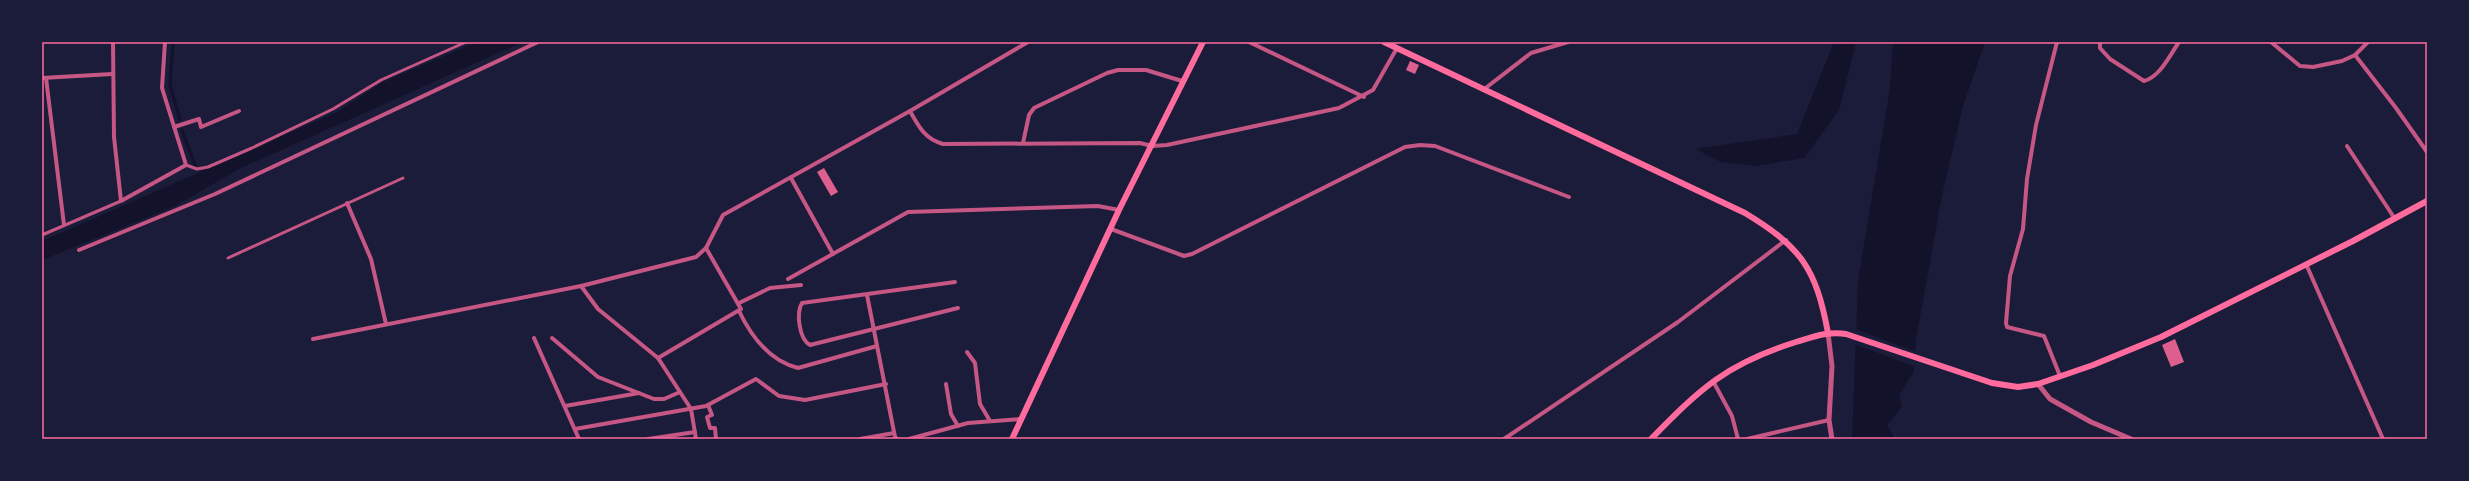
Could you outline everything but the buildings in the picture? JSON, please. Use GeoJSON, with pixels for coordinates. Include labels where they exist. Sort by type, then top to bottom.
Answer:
{"type":"FeatureCollection","features":[{"type":"Feature","properties":{"kind":"main road"},"geometry":{"type":"LineString","coordinates":[[1012,439],[1182,81],[1203,42]]}},
{"type":"Feature","properties":{"kind":"main road"},"geometry":{"type":"LineString","coordinates":[[1384,42],[1745,213],[1786,240],[1809,270],[1816,284],[1828,333]]}},
{"type":"Feature","properties":{"kind":"main road"},"geometry":{"type":"LineString","coordinates":[[1651,439],[1690,399],[1712,381],[1749,358],[1828,333],[1853,336],[1924,362],[1992,383],[2018,387],[2038,384],[2161,337],[2395,219],[2427,201]]}},
{"type":"Feature","properties":{"kind":"street"},"geometry":{"type":"LineString","coordinates":[[113,42],[112,74],[114,137],[121,201]]}},
{"type":"Feature","properties":{"kind":"street"},"geometry":{"type":"LineString","coordinates":[[165,42],[162,88],[186,165]]}},
{"type":"Feature","properties":{"kind":"street"},"geometry":{"type":"LineString","coordinates":[[42,235],[64,224],[121,201],[186,165],[197,169],[208,167],[252,148],[333,109],[381,80],[466,42]]}},
{"type":"Feature","properties":{"kind":"street"},"geometry":{"type":"LineString","coordinates":[[79,250],[223,190],[389,110],[538,42]]}},
{"type":"Feature","properties":{"kind":"street"},"geometry":{"type":"LineString","coordinates":[[313,339],[581,286],[696,257],[706,248],[723,215],[910,111],[1028,42]]}},
{"type":"Feature","properties":{"kind":"street"},"geometry":{"type":"LineString","coordinates":[[1249,42],[1364,97]]}},
{"type":"Feature","properties":{"kind":"street"},"geometry":{"type":"LineString","coordinates":[[1483,90],[1531,53],[1568,42]]}},
{"type":"Feature","properties":{"kind":"street"},"geometry":{"type":"LineString","coordinates":[[2057,42],[2036,125],[2027,179],[2023,229],[2010,276],[2006,323],[2007,327],[2044,336],[2060,376]]}},
{"type":"Feature","properties":{"kind":"street"},"geometry":{"type":"LineString","coordinates":[[2100,42],[2100,48],[2110,59],[2144,81],[2150,79],[2158,72],[2179,42]]}},
{"type":"Feature","properties":{"kind":"street"},"geometry":{"type":"LineString","coordinates":[[2271,42],[2300,66],[2313,67],[2342,61],[2354,55],[2368,42]]}},
{"type":"Feature","properties":{"kind":"street"},"geometry":{"type":"LineString","coordinates":[[910,111],[924,135],[932,141],[943,144],[1023,142],[1140,143],[1152,146],[1167,145],[1339,108],[1364,97],[1373,90],[1397,48]]}},
{"type":"Feature","properties":{"kind":"street"},"geometry":{"type":"LineString","coordinates":[[2354,55],[2396,108],[2427,152]]}},
{"type":"Feature","properties":{"kind":"street"},"geometry":{"type":"LineString","coordinates":[[1023,142],[1029,115],[1034,108],[1107,73],[1134,68],[1182,81]]}},
{"type":"Feature","properties":{"kind":"street"},"geometry":{"type":"LineString","coordinates":[[64,224],[44,78],[112,74]]}},
{"type":"Feature","properties":{"kind":"street"},"geometry":{"type":"LineString","coordinates":[[174,127],[199,119],[201,127],[239,111]]}},
{"type":"Feature","properties":{"kind":"street"},"geometry":{"type":"LineString","coordinates":[[1111,229],[1184,256],[1192,254],[1405,147],[1420,145],[1435,146],[1569,197]]}},
{"type":"Feature","properties":{"kind":"street"},"geometry":{"type":"LineString","coordinates":[[2347,146],[2395,219]]}},
{"type":"Feature","properties":{"kind":"street"},"geometry":{"type":"LineString","coordinates":[[228,258],[403,178]]}},
{"type":"Feature","properties":{"kind":"street"},"geometry":{"type":"LineString","coordinates":[[791,178],[833,254]]}},
{"type":"Feature","properties":{"kind":"street"},"geometry":{"type":"LineString","coordinates":[[347,203],[371,260],[386,324]]}},
{"type":"Feature","properties":{"kind":"street"},"geometry":{"type":"LineString","coordinates":[[788,280],[908,212],[1098,206],[1120,210]]}},
{"type":"Feature","properties":{"kind":"street"},"geometry":{"type":"LineString","coordinates":[[1504,439],[1678,322],[1786,240]]}},
{"type":"Feature","properties":{"kind":"street"},"geometry":{"type":"LineString","coordinates":[[706,248],[738,303],[741,309],[739,311],[752,336],[761,346],[798,368],[877,346]]}},
{"type":"Feature","properties":{"kind":"street"},"geometry":{"type":"LineString","coordinates":[[2306,264],[2383,439]]}},
{"type":"Feature","properties":{"kind":"street"},"geometry":{"type":"LineString","coordinates":[[955,282],[802,303],[799,309],[800,327],[805,340],[810,345],[827,342],[873,328],[958,308]]}},
{"type":"Feature","properties":{"kind":"street"},"geometry":{"type":"LineString","coordinates":[[738,303],[770,288],[801,285]]}},
{"type":"Feature","properties":{"kind":"street"},"geometry":{"type":"LineString","coordinates":[[581,286],[598,309],[658,358],[691,410],[696,439]]}},
{"type":"Feature","properties":{"kind":"street"},"geometry":{"type":"LineString","coordinates":[[867,295],[886,384],[894,433],[897,439]]}},
{"type":"Feature","properties":{"kind":"street"},"geometry":{"type":"LineString","coordinates":[[658,358],[739,311]]}},
{"type":"Feature","properties":{"kind":"street"},"geometry":{"type":"LineString","coordinates":[[1828,333],[1832,366],[1829,420],[1832,439]]}},
{"type":"Feature","properties":{"kind":"street"},"geometry":{"type":"LineString","coordinates":[[534,338],[580,439]]}},
{"type":"Feature","properties":{"kind":"street"},"geometry":{"type":"LineString","coordinates":[[552,338],[598,377],[659,399],[680,392]]}},
{"type":"Feature","properties":{"kind":"street"},"geometry":{"type":"LineString","coordinates":[[967,352],[975,363],[980,404],[990,421]]}},
{"type":"Feature","properties":{"kind":"street"},"geometry":{"type":"LineString","coordinates":[[575,429],[691,410],[708,405],[756,379],[779,396],[805,400],[886,384]]}},
{"type":"Feature","properties":{"kind":"street"},"geometry":{"type":"LineString","coordinates":[[1712,381],[1732,416],[1738,439]]}},
{"type":"Feature","properties":{"kind":"street"},"geometry":{"type":"LineString","coordinates":[[946,384],[951,414],[958,426]]}},
{"type":"Feature","properties":{"kind":"street"},"geometry":{"type":"LineString","coordinates":[[2038,384],[2050,399],[2091,422],[2131,439]]}},
{"type":"Feature","properties":{"kind":"street"},"geometry":{"type":"LineString","coordinates":[[565,406],[639,393]]}},
{"type":"Feature","properties":{"kind":"street"},"geometry":{"type":"LineString","coordinates":[[708,405],[712,415],[707,417],[710,428],[714,428],[716,439]]}},
{"type":"Feature","properties":{"kind":"street"},"geometry":{"type":"LineString","coordinates":[[909,439],[958,426],[990,421],[1021,419]]}},
{"type":"Feature","properties":{"kind":"street"},"geometry":{"type":"LineString","coordinates":[[1747,439],[1829,420]]}},
{"type":"Feature","properties":{"kind":"street"},"geometry":{"type":"LineString","coordinates":[[648,439],[695,432]]}},
{"type":"Feature","properties":{"kind":"street"},"geometry":{"type":"LineString","coordinates":[[860,439],[894,433]]}},
{"type":"Feature","properties":{"kind":"shaded area"},"geometry":{"type":"Polygon","coordinates":[[[477,42],[523,42],[241,168],[175,206],[42,260],[42,241],[337,112],[383,82],[477,42]]]}},
{"type":"Feature","properties":{"kind":"shaded area"},"geometry":{"type":"Polygon","coordinates":[[[1834,42],[1856,42],[1839,110],[1804,158],[1756,166],[1721,162],[1696,149],[1797,134],[1834,42]]]}},
{"type":"Feature","properties":{"kind":"shaded area"},"geometry":{"type":"Polygon","coordinates":[[[1893,42],[1985,42],[1963,106],[1942,195],[1916,340],[1914,371],[1899,395],[1902,407],[1887,425],[1895,439],[1852,439],[1858,282],[1890,88],[1893,42]]]}},
{"type":"Feature","properties":{"kind":"pier"},"geometry":{"type":"Polygon","coordinates":[[[1855,329],[1917,352],[1916,367],[1854,344],[1855,329]]]}},
{"type":"Feature","properties":{"kind":"waterway"},"geometry":{"type":"LineString","coordinates":[[173,42],[170,85],[180,120]]}},
{"type":"Feature","properties":{"kind":"waterway"},"geometry":{"type":"LineString","coordinates":[[182,130],[195,165]]}}]}
